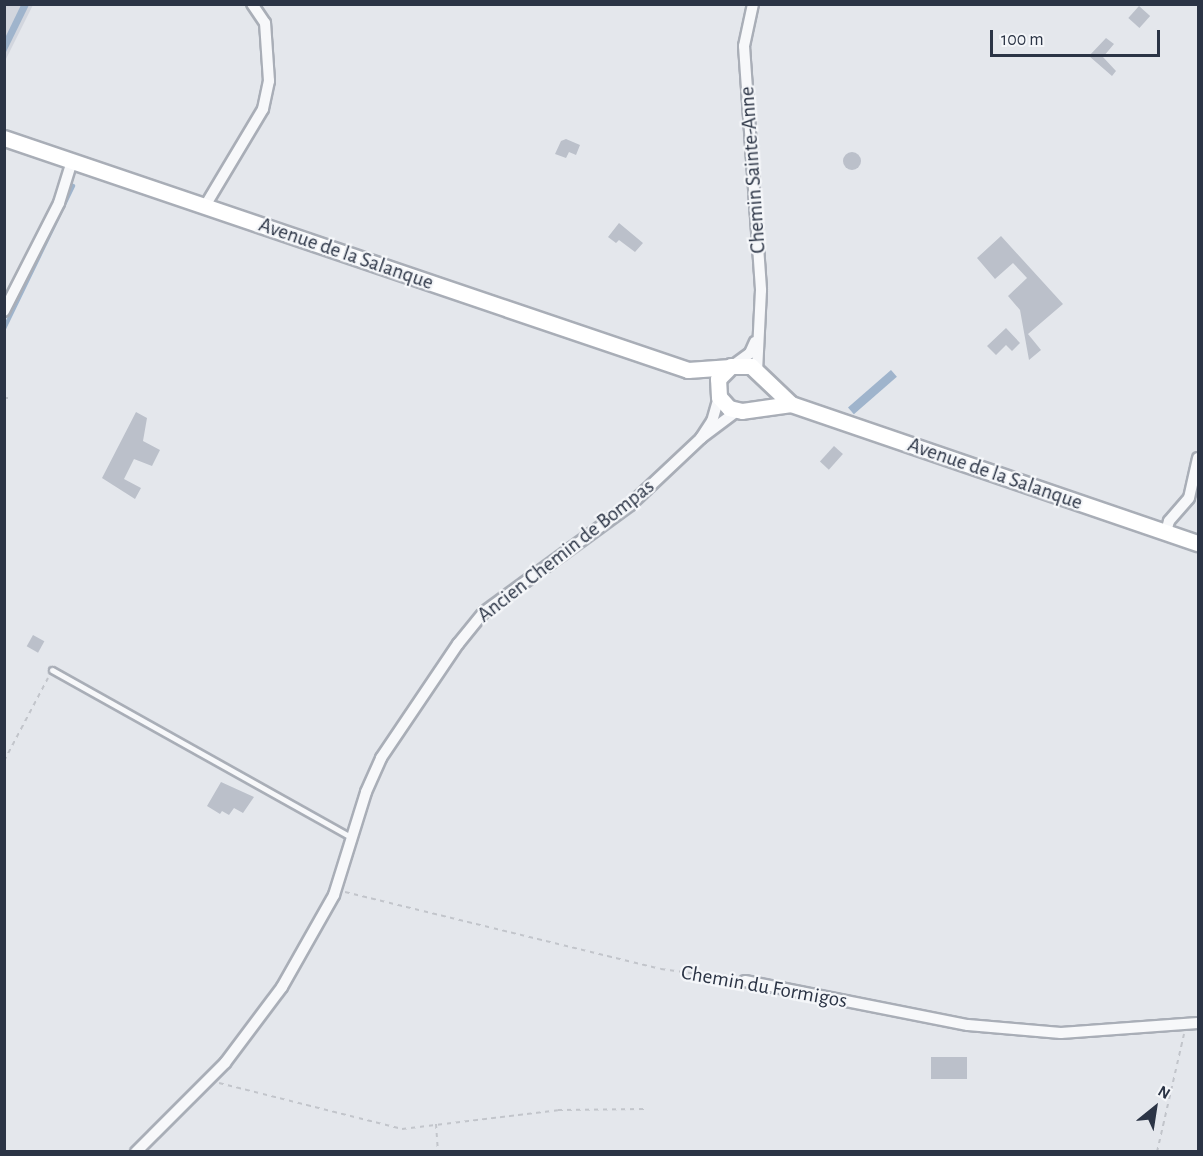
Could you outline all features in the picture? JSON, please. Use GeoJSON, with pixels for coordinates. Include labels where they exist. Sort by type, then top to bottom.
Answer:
{"type":"FeatureCollection","features":[{"type":"Feature","properties":{"kind":"main road","name":"Avenue de la Salanque"},"geometry":{"type":"LineString","coordinates":[[4,138],[688,370],[718,395]]}},
{"type":"Feature","properties":{"kind":"main road","name":"Avenue de la Salanque"},"geometry":{"type":"LineString","coordinates":[[688,370],[731,366]]}},
{"type":"Feature","properties":{"kind":"main road"},"geometry":{"type":"LineString","coordinates":[[731,366],[760,376],[791,404],[753,407],[737,411],[718,395],[718,379],[731,366]]}},
{"type":"Feature","properties":{"kind":"main road"},"geometry":{"type":"LineString","coordinates":[[753,407],[762,395],[760,376]]}},
{"type":"Feature","properties":{"kind":"main road","name":"Avenue de la Salanque"},"geometry":{"type":"LineString","coordinates":[[791,404],[1198,543]]}},
{"type":"Feature","properties":{"kind":"street"},"geometry":{"type":"LineString","coordinates":[[205,206],[263,109],[269,81],[265,23],[252,4]]}},
{"type":"Feature","properties":{"kind":"street","name":"Chemin Sainte-Anne"},"geometry":{"type":"LineString","coordinates":[[753,4],[744,46],[761,290],[758,336],[760,376]]}},
{"type":"Feature","properties":{"kind":"street"},"geometry":{"type":"LineString","coordinates":[[4,311],[59,203],[72,161]]}},
{"type":"Feature","properties":{"kind":"street"},"geometry":{"type":"LineString","coordinates":[[731,366],[750,354],[758,336]]}},
{"type":"Feature","properties":{"kind":"street","name":"Ancien Chemin de Bompas"},"geometry":{"type":"LineString","coordinates":[[701,438],[712,421],[718,395]]}},
{"type":"Feature","properties":{"kind":"street","name":"Ancien Chemin de Bompas"},"geometry":{"type":"LineString","coordinates":[[136,1152],[251,1033],[282,987],[336,890],[381,758],[484,612],[630,505],[701,438],[737,411]]}},
{"type":"Feature","properties":{"kind":"street"},"geometry":{"type":"LineString","coordinates":[[1166,532],[1169,521],[1189,498],[1198,458]]}},
{"type":"Feature","properties":{"kind":"street","name":"Chemin du Formigos"},"geometry":{"type":"LineString","coordinates":[[745,981],[969,1025],[1061,1033],[1186,1026],[1198,1023]]}},
{"type":"Feature","properties":{"kind":"lane"},"geometry":{"type":"LineString","coordinates":[[52,670],[353,838]]}},
{"type":"Feature","properties":{"kind":"path"},"geometry":{"type":"LineString","coordinates":[[4,398],[13,398]]}},
{"type":"Feature","properties":{"kind":"path"},"geometry":{"type":"LineString","coordinates":[[4,761],[52,670]]}},
{"type":"Feature","properties":{"kind":"path","name":"Chemin du Formigos"},"geometry":{"type":"LineString","coordinates":[[336,890],[661,969],[745,981]]}},
{"type":"Feature","properties":{"kind":"path"},"geometry":{"type":"LineString","coordinates":[[1157,1152],[1186,1026]]}},
{"type":"Feature","properties":{"kind":"path"},"geometry":{"type":"LineString","coordinates":[[207,1081],[402,1128],[558,1110],[645,1110]]}},
{"type":"Feature","properties":{"kind":"path"},"geometry":{"type":"LineString","coordinates":[[436,1124],[438,1152]]}},
{"type":"Feature","properties":{"kind":"shaded area"},"geometry":{"type":"Polygon","coordinates":[[[5,5],[33,5],[5,61],[5,5]]]}},
{"type":"Feature","properties":{"kind":"water"},"geometry":{"type":"Polygon","coordinates":[[[21,5],[29,5],[5,54],[5,38],[21,5]]]}},
{"type":"Feature","properties":{"kind":"water"},"geometry":{"type":"Polygon","coordinates":[[[891,370],[897,377],[854,414],[848,407],[891,370]]]}},
{"type":"Feature","properties":{"kind":"building"},"geometry":{"type":"Polygon","coordinates":[[[1139,6],[1150,16],[1139,28],[1128,18],[1139,6]]]}},
{"type":"Feature","properties":{"kind":"building"},"geometry":{"type":"Polygon","coordinates":[[[1106,38],[1114,44],[1103,57],[1116,71],[1112,76],[1089,56],[1106,38]]]}},
{"type":"Feature","properties":{"kind":"building"},"geometry":{"type":"Polygon","coordinates":[[[566,139],[580,145],[576,155],[569,152],[566,158],[555,154],[561,141],[566,139]]]}},
{"type":"Feature","properties":{"kind":"building"},"geometry":{"type":"Polygon","coordinates":[[[852,152],[858,155],[861,161],[858,167],[852,170],[846,167],[843,161],[846,155],[852,152]]]}},
{"type":"Feature","properties":{"kind":"building"},"geometry":{"type":"Polygon","coordinates":[[[619,223],[643,243],[635,252],[619,240],[616,243],[608,237],[619,223]]]}},
{"type":"Feature","properties":{"kind":"building"},"geometry":{"type":"Polygon","coordinates":[[[1001,236],[1063,304],[1028,334],[1041,350],[1029,360],[1020,310],[1008,296],[1027,278],[1013,263],[995,279],[977,258],[1001,236]]]}},
{"type":"Feature","properties":{"kind":"building"},"geometry":{"type":"Polygon","coordinates":[[[1006,328],[1020,343],[1012,351],[1006,345],[996,355],[987,346],[1006,328]]]}},
{"type":"Feature","properties":{"kind":"building"},"geometry":{"type":"Polygon","coordinates":[[[136,412],[147,418],[143,441],[160,450],[152,466],[134,459],[124,479],[141,488],[135,499],[102,478],[136,412]]]}},
{"type":"Feature","properties":{"kind":"building"},"geometry":{"type":"Polygon","coordinates":[[[834,446],[843,454],[829,470],[820,462],[834,446]]]}},
{"type":"Feature","properties":{"kind":"building"},"geometry":{"type":"Polygon","coordinates":[[[33,635],[44,641],[38,653],[27,646],[33,635]]]}},
{"type":"Feature","properties":{"kind":"building"},"geometry":{"type":"Polygon","coordinates":[[[221,782],[254,797],[243,813],[234,808],[229,815],[222,811],[220,814],[207,806],[221,782]]]}},
{"type":"Feature","properties":{"kind":"building"},"geometry":{"type":"Polygon","coordinates":[[[931,1057],[967,1057],[967,1079],[931,1079],[931,1057]]]}},
{"type":"Feature","properties":{"kind":"waterway"},"geometry":{"type":"LineString","coordinates":[[4,329],[73,186]]}}]}
